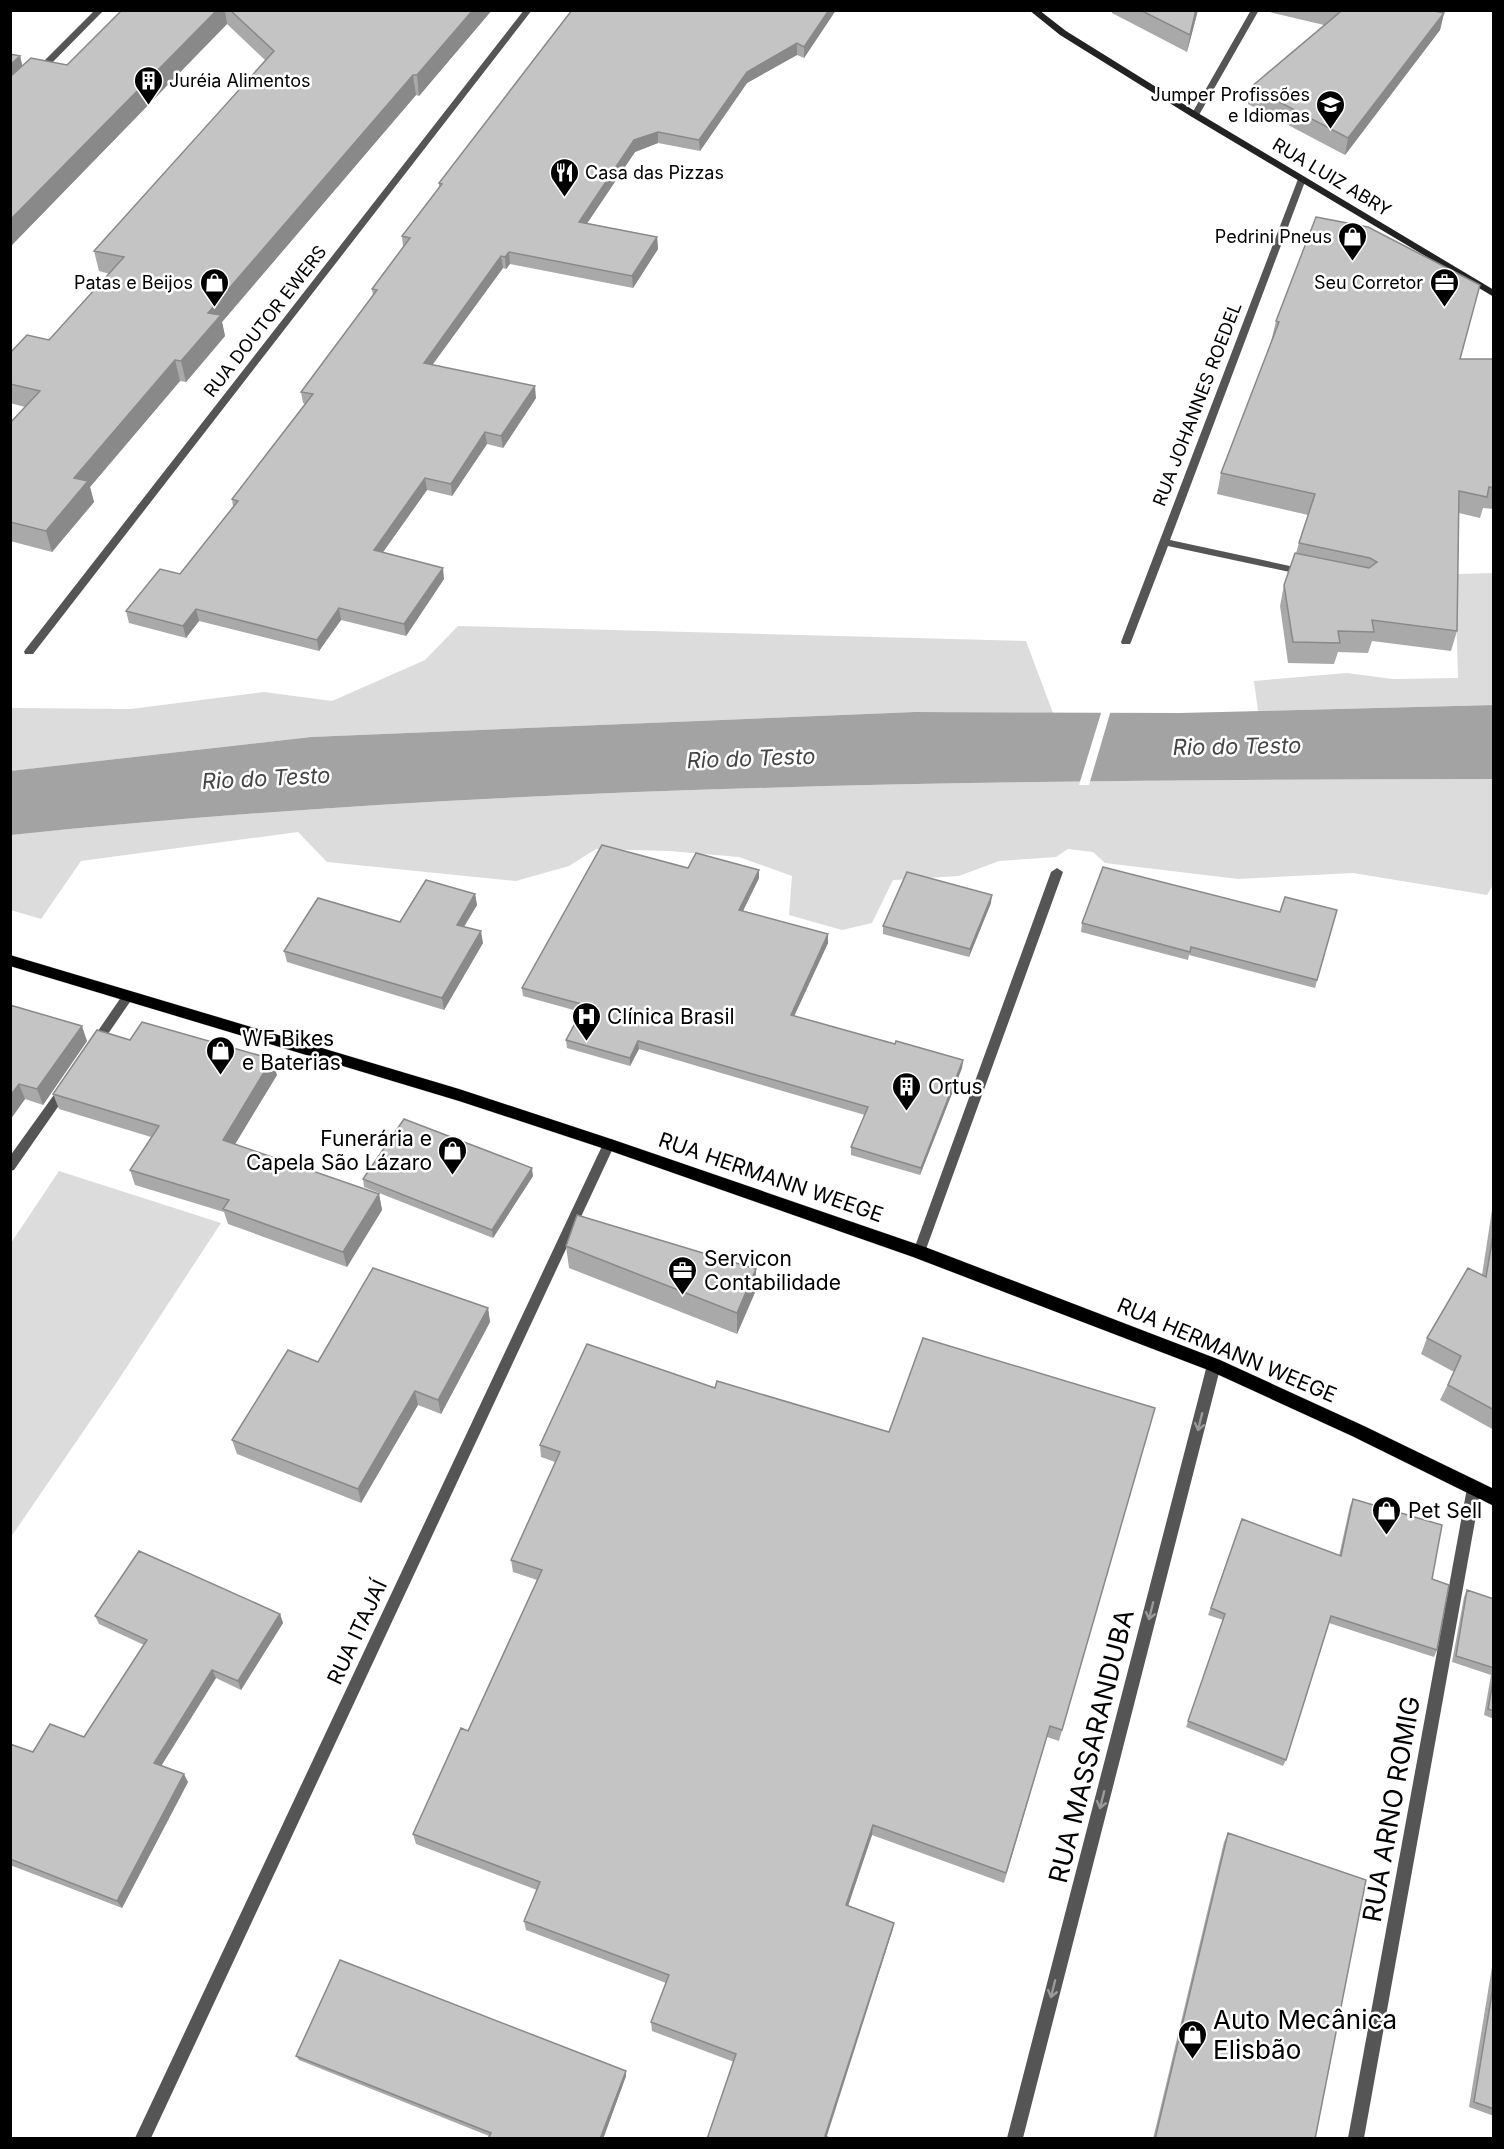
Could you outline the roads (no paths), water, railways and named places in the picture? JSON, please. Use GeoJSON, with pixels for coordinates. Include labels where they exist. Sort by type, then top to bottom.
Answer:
{"type":"FeatureCollection","features":[{"type":"Feature","properties":{"kind":"main road","name":"RUA LUIZ ABRY"},"geometry":{"type":"LineString","coordinates":[[1033,10],[1063,33],[1195,115],[1494,294]]}},
{"type":"Feature","properties":{"kind":"main road","name":"RUA HERMANN WEEGE"},"geometry":{"type":"LineString","coordinates":[[10,960],[459,1095],[609,1144],[919,1252],[1214,1365],[1358,1431],[1494,1498]]}},
{"type":"Feature","properties":{"kind":"street"},"geometry":{"type":"LineString","coordinates":[[27,83],[100,10]]}},
{"type":"Feature","properties":{"kind":"street","name":"RUA DOUTOR EWERS"},"geometry":{"type":"LineString","coordinates":[[29,652],[528,10]]}},
{"type":"Feature","properties":{"kind":"street"},"geometry":{"type":"LineString","coordinates":[[1195,115],[1255,10]]}},
{"type":"Feature","properties":{"kind":"street","name":"RUA JOHANNES ROEDEL"},"geometry":{"type":"LineString","coordinates":[[1126,642],[1302,179]]}},
{"type":"Feature","properties":{"kind":"street"},"geometry":{"type":"LineString","coordinates":[[1165,542],[1317,574]]}},
{"type":"Feature","properties":{"kind":"street"},"geometry":{"type":"LineString","coordinates":[[919,1252],[1057,872]]}},
{"type":"Feature","properties":{"kind":"street"},"geometry":{"type":"LineString","coordinates":[[84,1059],[128,996]]}},
{"type":"Feature","properties":{"kind":"street"},"geometry":{"type":"LineString","coordinates":[[10,1166],[71,1079]]}},
{"type":"Feature","properties":{"kind":"street","name":"RUA ITAJAÍ"},"geometry":{"type":"LineString","coordinates":[[143,2139],[609,1144]]}},
{"type":"Feature","properties":{"kind":"street","name":"RUA MASSARANDUBA"},"geometry":{"type":"LineString","coordinates":[[1015,2139],[1214,1365]]}},
{"type":"Feature","properties":{"kind":"street","name":"RUA ARNO ROMIG"},"geometry":{"type":"LineString","coordinates":[[1356,2139],[1474,1488]]}},
{"type":"Feature","properties":{"kind":"water","name":"Rio do Testo"},"geometry":{"type":"Polygon","coordinates":[[[1494,705],[1493,779],[1122,781],[751,788],[381,805],[196,818],[11,835],[10,771],[311,737],[915,712],[1180,713],[1494,705]]]}},
{"type":"Feature","properties":{"kind":"place","name":"Juréia Alimentos"},"geometry":{"type":"Point","coordinates":[148,106]}},
{"type":"Feature","properties":{"kind":"place","name":"Jumper Profissões e Idiomas"},"geometry":{"type":"Point","coordinates":[1331,130]}},
{"type":"Feature","properties":{"kind":"place","name":"Casa das Pizzas"},"geometry":{"type":"Point","coordinates":[564,198]}},
{"type":"Feature","properties":{"kind":"place","name":"Pedrini Pneus"},"geometry":{"type":"Point","coordinates":[1353,262]}},
{"type":"Feature","properties":{"kind":"place","name":"Patas e Beijos"},"geometry":{"type":"Point","coordinates":[214,308]}},
{"type":"Feature","properties":{"kind":"place","name":"Seu Corretor"},"geometry":{"type":"Point","coordinates":[1444,308]}},
{"type":"Feature","properties":{"kind":"place","name":"Clínica Brasil"},"geometry":{"type":"Point","coordinates":[586,1042]}},
{"type":"Feature","properties":{"kind":"place","name":"WF Bikes e Baterias"},"geometry":{"type":"Point","coordinates":[221,1076]}},
{"type":"Feature","properties":{"kind":"place","name":"Ortus"},"geometry":{"type":"Point","coordinates":[907,1112]}},
{"type":"Feature","properties":{"kind":"place","name":"Funerária e Capela São Lázaro"},"geometry":{"type":"Point","coordinates":[453,1176]}},
{"type":"Feature","properties":{"kind":"place","name":"Servicon Contabilidade"},"geometry":{"type":"Point","coordinates":[683,1296]}},
{"type":"Feature","properties":{"kind":"place","name":"Pet Sell"},"geometry":{"type":"Point","coordinates":[1387,1536]}},
{"type":"Feature","properties":{"kind":"place","name":"Auto Mecânica Elisbão"},"geometry":{"type":"Point","coordinates":[1192,2060]}}]}
